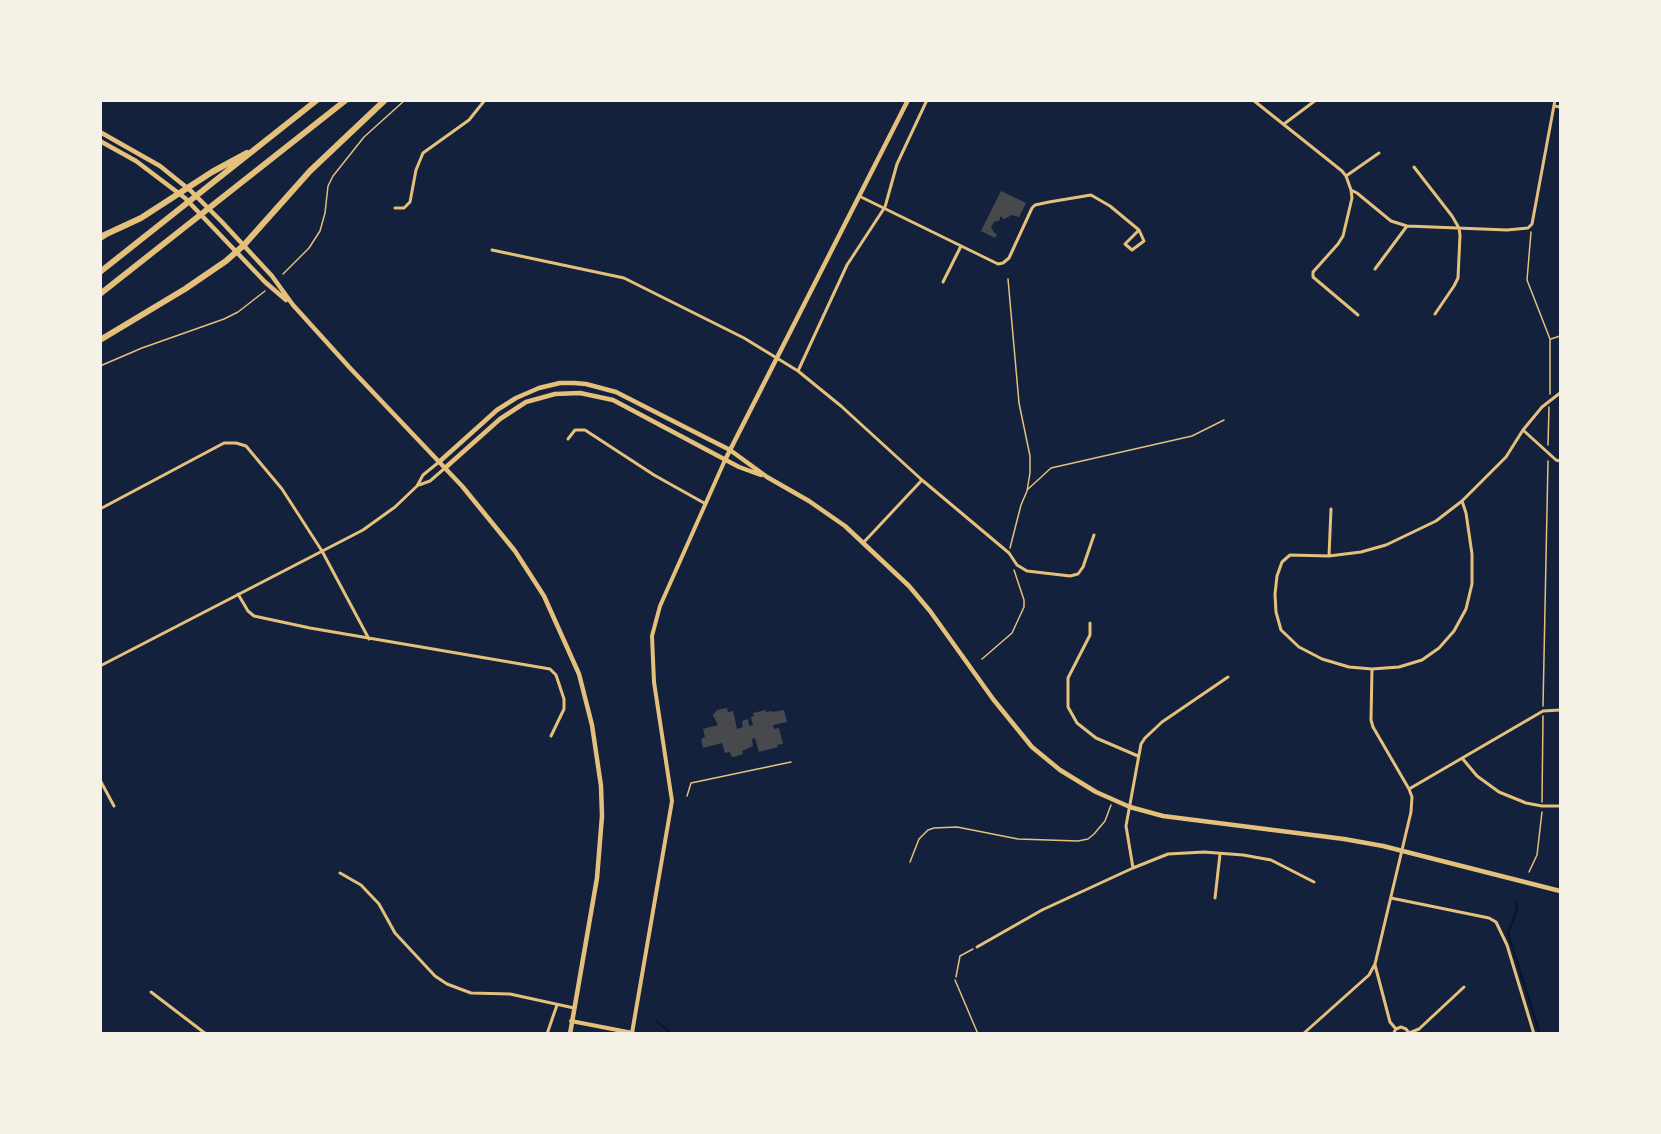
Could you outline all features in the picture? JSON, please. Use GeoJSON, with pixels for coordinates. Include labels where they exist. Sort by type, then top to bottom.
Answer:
{"type":"FeatureCollection","features":[{"type":"Feature","properties":{"kind":"highway"},"geometry":{"type":"LineString","coordinates":[[100,272],[317,100]]}},
{"type":"Feature","properties":{"kind":"highway"},"geometry":{"type":"LineString","coordinates":[[100,294],[345,100]]}},
{"type":"Feature","properties":{"kind":"highway"},"geometry":{"type":"LineString","coordinates":[[100,340],[185,289],[236,253],[310,171],[385,100]]}},
{"type":"Feature","properties":{"kind":"highway"},"geometry":{"type":"LineString","coordinates":[[100,239],[141,218],[212,172],[263,144]]}},
{"type":"Feature","properties":{"kind":"main road"},"geometry":{"type":"LineString","coordinates":[[725,460],[908,100]]}},
{"type":"Feature","properties":{"kind":"main road"},"geometry":{"type":"LineString","coordinates":[[100,132],[160,166],[191,191],[222,222],[272,276],[293,305],[440,462],[503,536],[526,566],[544,596],[572,656],[590,716],[601,786],[597,878],[570,1034]]}},
{"type":"Feature","properties":{"kind":"main road"},"geometry":{"type":"LineString","coordinates":[[100,141],[151,171],[185,198],[265,282],[293,305]]}},
{"type":"Feature","properties":{"kind":"main road"},"geometry":{"type":"LineString","coordinates":[[440,462],[506,404],[539,388],[560,383],[586,384],[616,392],[730,450],[766,477],[829,514],[864,542],[909,586],[930,611],[993,699],[1032,747],[1078,782],[1130,807],[1163,816],[1344,839],[1402,850],[1560,891]]}},
{"type":"Feature","properties":{"kind":"main road"},"geometry":{"type":"LineString","coordinates":[[445,468],[500,418],[541,397],[566,393],[597,395],[613,400],[725,460],[766,477]]}},
{"type":"Feature","properties":{"kind":"street"},"geometry":{"type":"LineString","coordinates":[[395,208],[404,208],[410,202],[416,170],[423,153],[469,120],[485,100]]}},
{"type":"Feature","properties":{"kind":"street"},"geometry":{"type":"LineString","coordinates":[[798,371],[847,265],[885,207],[897,164],[927,100]]}},
{"type":"Feature","properties":{"kind":"street"},"geometry":{"type":"LineString","coordinates":[[1253,100],[1346,176],[1352,198],[1343,236],[1313,272],[1313,277],[1358,315]]}},
{"type":"Feature","properties":{"kind":"street"},"geometry":{"type":"LineString","coordinates":[[1284,124],[1316,100]]}},
{"type":"Feature","properties":{"kind":"street"},"geometry":{"type":"LineString","coordinates":[[1351,190],[1357,192],[1390,221],[1407,226],[1508,230],[1528,228],[1532,224],[1555,100]]}},
{"type":"Feature","properties":{"kind":"street"},"geometry":{"type":"LineString","coordinates":[[1554,106],[1560,107]]}},
{"type":"Feature","properties":{"kind":"street"},"geometry":{"type":"LineString","coordinates":[[1346,176],[1379,153]]}},
{"type":"Feature","properties":{"kind":"street"},"geometry":{"type":"LineString","coordinates":[[1414,166],[1459,228],[1458,278],[1435,314]]}},
{"type":"Feature","properties":{"kind":"street"},"geometry":{"type":"LineString","coordinates":[[860,196],[998,264],[1004,263],[1009,258],[1035,205],[1085,194],[1091,195],[1110,206],[1139,230],[1144,241],[1132,250],[1125,244],[1139,230]]}},
{"type":"Feature","properties":{"kind":"street"},"geometry":{"type":"LineString","coordinates":[[1375,269],[1407,226]]}},
{"type":"Feature","properties":{"kind":"street"},"geometry":{"type":"LineString","coordinates":[[943,282],[961,246]]}},
{"type":"Feature","properties":{"kind":"street"},"geometry":{"type":"LineString","coordinates":[[492,250],[624,278],[744,338],[778,358],[841,406],[922,480],[1010,553],[1017,565],[1027,571],[1070,576],[1078,574],[1083,567],[1094,535]]}},
{"type":"Feature","properties":{"kind":"street"},"geometry":{"type":"LineString","coordinates":[[1461,501],[1466,513],[1472,554],[1472,584],[1466,609],[1454,631],[1439,648],[1422,660],[1399,667],[1372,669],[1349,667],[1322,659],[1299,647],[1281,630],[1276,612],[1277,576],[1282,562],[1290,555],[1361,552],[1386,545],[1436,521],[1461,501],[1506,457],[1523,430],[1560,393]]}},
{"type":"Feature","properties":{"kind":"street"},"geometry":{"type":"LineString","coordinates":[[568,439],[575,429],[585,430],[654,475],[704,503]]}},
{"type":"Feature","properties":{"kind":"street"},"geometry":{"type":"LineString","coordinates":[[1523,430],[1556,460],[1560,461]]}},
{"type":"Feature","properties":{"kind":"street"},"geometry":{"type":"LineString","coordinates":[[100,509],[224,442],[246,446],[282,489],[322,551],[369,639]]}},
{"type":"Feature","properties":{"kind":"street"},"geometry":{"type":"LineString","coordinates":[[572,1022],[633,1033],[672,801],[654,682],[652,636],[660,606],[725,460]]}},
{"type":"Feature","properties":{"kind":"street"},"geometry":{"type":"LineString","coordinates":[[100,666],[363,530],[381,519],[417,486],[423,475],[440,462]]}},
{"type":"Feature","properties":{"kind":"street"},"geometry":{"type":"LineString","coordinates":[[417,486],[430,481],[445,468]]}},
{"type":"Feature","properties":{"kind":"street"},"geometry":{"type":"LineString","coordinates":[[864,542],[922,480]]}},
{"type":"Feature","properties":{"kind":"street"},"geometry":{"type":"LineString","coordinates":[[1329,555],[1331,509]]}},
{"type":"Feature","properties":{"kind":"street"},"geometry":{"type":"LineString","coordinates":[[238,594],[248,611],[254,616],[369,639],[550,669],[556,675],[564,699],[564,709],[551,736]]}},
{"type":"Feature","properties":{"kind":"street"},"geometry":{"type":"LineString","coordinates":[[1090,623],[1090,635],[1068,678],[1068,707],[1077,723],[1096,738],[1138,756]]}},
{"type":"Feature","properties":{"kind":"street"},"geometry":{"type":"LineString","coordinates":[[1303,1034],[1308,1032],[1369,975],[1375,964],[1412,805],[1409,789],[1373,727],[1370,712],[1372,669]]}},
{"type":"Feature","properties":{"kind":"street"},"geometry":{"type":"LineString","coordinates":[[1133,868],[1126,826],[1141,744],[1151,731],[1228,677]]}},
{"type":"Feature","properties":{"kind":"street"},"geometry":{"type":"LineString","coordinates":[[1409,789],[1543,711],[1560,710]]}},
{"type":"Feature","properties":{"kind":"street"},"geometry":{"type":"LineString","coordinates":[[1462,758],[1477,776],[1499,792],[1526,803],[1560,806]]}},
{"type":"Feature","properties":{"kind":"street"},"geometry":{"type":"LineString","coordinates":[[100,780],[114,806]]}},
{"type":"Feature","properties":{"kind":"street"},"geometry":{"type":"LineString","coordinates":[[977,947],[1042,910],[1168,854],[1220,854],[1271,860],[1314,882]]}},
{"type":"Feature","properties":{"kind":"street"},"geometry":{"type":"LineString","coordinates":[[1215,898],[1220,854]]}},
{"type":"Feature","properties":{"kind":"street"},"geometry":{"type":"LineString","coordinates":[[340,873],[361,885],[379,904],[395,933],[435,976],[447,984],[471,993],[510,994],[574,1008]]}},
{"type":"Feature","properties":{"kind":"street"},"geometry":{"type":"LineString","coordinates":[[1391,898],[1489,918],[1496,922],[1507,945],[1534,1034]]}},
{"type":"Feature","properties":{"kind":"street"},"geometry":{"type":"LineString","coordinates":[[1375,964],[1390,1022],[1396,1029]]}},
{"type":"Feature","properties":{"kind":"street"},"geometry":{"type":"LineString","coordinates":[[1396,1029],[1404,1028],[1409,1033],[1419,1029],[1464,987]]}},
{"type":"Feature","properties":{"kind":"street"},"geometry":{"type":"LineString","coordinates":[[151,992],[206,1034]]}},
{"type":"Feature","properties":{"kind":"street"},"geometry":{"type":"LineString","coordinates":[[547,1034],[557,1005]]}},
{"type":"Feature","properties":{"kind":"street"},"geometry":{"type":"LineString","coordinates":[[1393,1034],[1396,1029]]}},
{"type":"Feature","properties":{"kind":"path"},"geometry":{"type":"LineString","coordinates":[[283,274],[309,248],[320,231],[328,186],[333,176],[364,137],[405,100]]}},
{"type":"Feature","properties":{"kind":"path"},"geometry":{"type":"LineString","coordinates":[[1528,228],[1532,234],[1527,280],[1550,339],[1542,806],[1537,855],[1529,872]]}},
{"type":"Feature","properties":{"kind":"path"},"geometry":{"type":"LineString","coordinates":[[982,659],[1012,633],[1024,607],[1010,553],[1021,505],[1027,490],[1030,456],[1019,403],[1008,279]]}},
{"type":"Feature","properties":{"kind":"path"},"geometry":{"type":"LineString","coordinates":[[100,366],[142,348],[224,319],[238,312],[267,289]]}},
{"type":"Feature","properties":{"kind":"path"},"geometry":{"type":"LineString","coordinates":[[1550,339],[1560,336]]}},
{"type":"Feature","properties":{"kind":"path"},"geometry":{"type":"LineString","coordinates":[[1027,490],[1051,468],[1192,436],[1224,420]]}},
{"type":"Feature","properties":{"kind":"path"},"geometry":{"type":"LineString","coordinates":[[687,796],[691,783],[791,762]]}},
{"type":"Feature","properties":{"kind":"path"},"geometry":{"type":"LineString","coordinates":[[910,862],[920,840],[928,830],[940,826],[982,831],[1018,839],[1078,841],[1088,839],[1106,821],[1113,800]]}},
{"type":"Feature","properties":{"kind":"path"},"geometry":{"type":"LineString","coordinates":[[977,947],[960,956],[956,978],[978,1034]]}},
{"type":"Feature","properties":{"kind":"building"},"geometry":{"type":"Polygon","coordinates":[[[1001,191],[1026,203],[1019,217],[1012,215],[1004,219],[1000,216],[1000,220],[994,222],[991,227],[997,234],[995,238],[981,231],[1001,191]]]}},
{"type":"Feature","properties":{"kind":"building"},"geometry":{"type":"Polygon","coordinates":[[[727,708],[728,712],[733,711],[737,729],[743,727],[742,721],[748,719],[749,726],[753,725],[751,717],[754,716],[753,713],[784,710],[787,722],[773,725],[774,729],[779,728],[783,744],[759,752],[755,738],[752,739],[753,746],[742,751],[743,754],[734,757],[730,752],[725,753],[722,743],[703,748],[701,739],[705,737],[703,729],[718,725],[713,715],[717,710],[727,708]]]}},
{"type":"Feature","properties":{"kind":"waterway"},"geometry":{"type":"LineString","coordinates":[[1516,903],[1517,909],[1508,933],[1540,1034]]}},
{"type":"Feature","properties":{"kind":"waterway"},"geometry":{"type":"LineString","coordinates":[[656,1021],[672,1034]]}}]}
